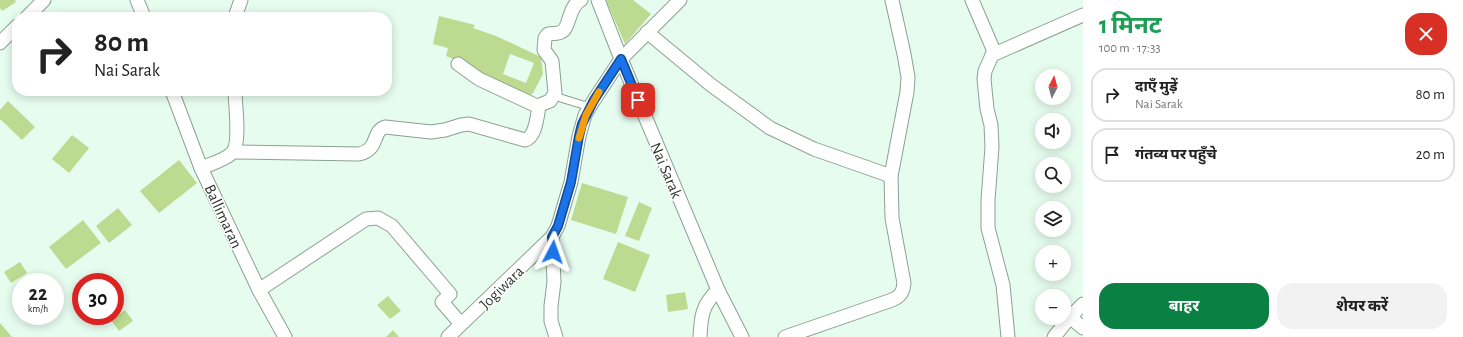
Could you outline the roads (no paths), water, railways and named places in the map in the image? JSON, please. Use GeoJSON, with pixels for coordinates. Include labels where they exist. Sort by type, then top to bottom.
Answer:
{"type":"FeatureCollection","features":[{"type":"Feature","properties":{"kind":"street"},"geometry":{"type":"LineString","coordinates":[[32,12],[44,0]]}},
{"type":"Feature","properties":{"kind":"street"},"geometry":{"type":"LineString","coordinates":[[137,0],[142,12]]}},
{"type":"Feature","properties":{"kind":"street"},"geometry":{"type":"LineString","coordinates":[[237,12],[241,0]]}},
{"type":"Feature","properties":{"kind":"street"},"geometry":{"type":"LineString","coordinates":[[201,168],[233,152],[359,154],[370,150],[380,129],[385,127],[431,132],[445,130],[461,124],[469,124],[525,140],[531,137],[539,107],[550,101],[554,96],[555,89],[552,61],[544,50],[545,38],[548,34],[560,33],[564,30],[573,6],[581,0]]}},
{"type":"Feature","properties":{"kind":"street","name":"Nai Sarak"},"geometry":{"type":"LineString","coordinates":[[598,0],[621,59],[718,290],[742,337]]}},
{"type":"Feature","properties":{"kind":"street","name":"Jogiwara"},"geometry":{"type":"LineString","coordinates":[[448,337],[552,237],[558,226],[571,182],[579,136],[586,115],[621,59],[680,0]]}},
{"type":"Feature","properties":{"kind":"street"},"geometry":{"type":"LineString","coordinates":[[785,337],[892,300],[902,293],[904,283],[892,218],[892,176],[908,92],[908,77],[892,0]]}},
{"type":"Feature","properties":{"kind":"street"},"geometry":{"type":"LineString","coordinates":[[972,0],[993,49],[985,71],[984,79],[987,109],[991,125],[992,147],[988,192],[988,228],[1003,285],[1008,337]]}},
{"type":"Feature","properties":{"kind":"street"},"geometry":{"type":"LineString","coordinates":[[992,55],[1083,16]]}},
{"type":"Feature","properties":{"kind":"street"},"geometry":{"type":"LineString","coordinates":[[0,43],[12,31]]}},
{"type":"Feature","properties":{"kind":"street"},"geometry":{"type":"LineString","coordinates":[[647,32],[711,85],[770,128],[814,149],[892,176]]}},
{"type":"Feature","properties":{"kind":"street"},"geometry":{"type":"LineString","coordinates":[[458,64],[479,79],[539,107]]}},
{"type":"Feature","properties":{"kind":"street","name":"Ballimaran"},"geometry":{"type":"LineString","coordinates":[[174,96],[201,168],[259,290],[285,337]]}},
{"type":"Feature","properties":{"kind":"street"},"geometry":{"type":"LineString","coordinates":[[233,152],[236,145],[235,96]]}},
{"type":"Feature","properties":{"kind":"street"},"geometry":{"type":"LineString","coordinates":[[259,290],[366,219],[378,218],[392,226],[450,294],[442,302],[461,324]]}},
{"type":"Feature","properties":{"kind":"street"},"geometry":{"type":"LineString","coordinates":[[552,237],[554,282],[551,321],[556,337]]}},
{"type":"Feature","properties":{"kind":"street"},"geometry":{"type":"LineString","coordinates":[[700,337],[702,314],[705,306],[709,299],[718,290]]}},
{"type":"Feature","properties":{"kind":"street"},"geometry":{"type":"LineString","coordinates":[[1071,316],[1083,304]]}},
{"type":"Feature","properties":{"kind":"street"},"geometry":{"type":"LineString","coordinates":[[1071,318],[1083,328]]}},
{"type":"Feature","properties":{"kind":"street"},"geometry":{"type":"LineString","coordinates":[[1054,337],[1064,325]]}},
{"type":"Feature","properties":{"kind":"lane"},"geometry":{"type":"LineString","coordinates":[[554,96],[590,108]]}}]}
